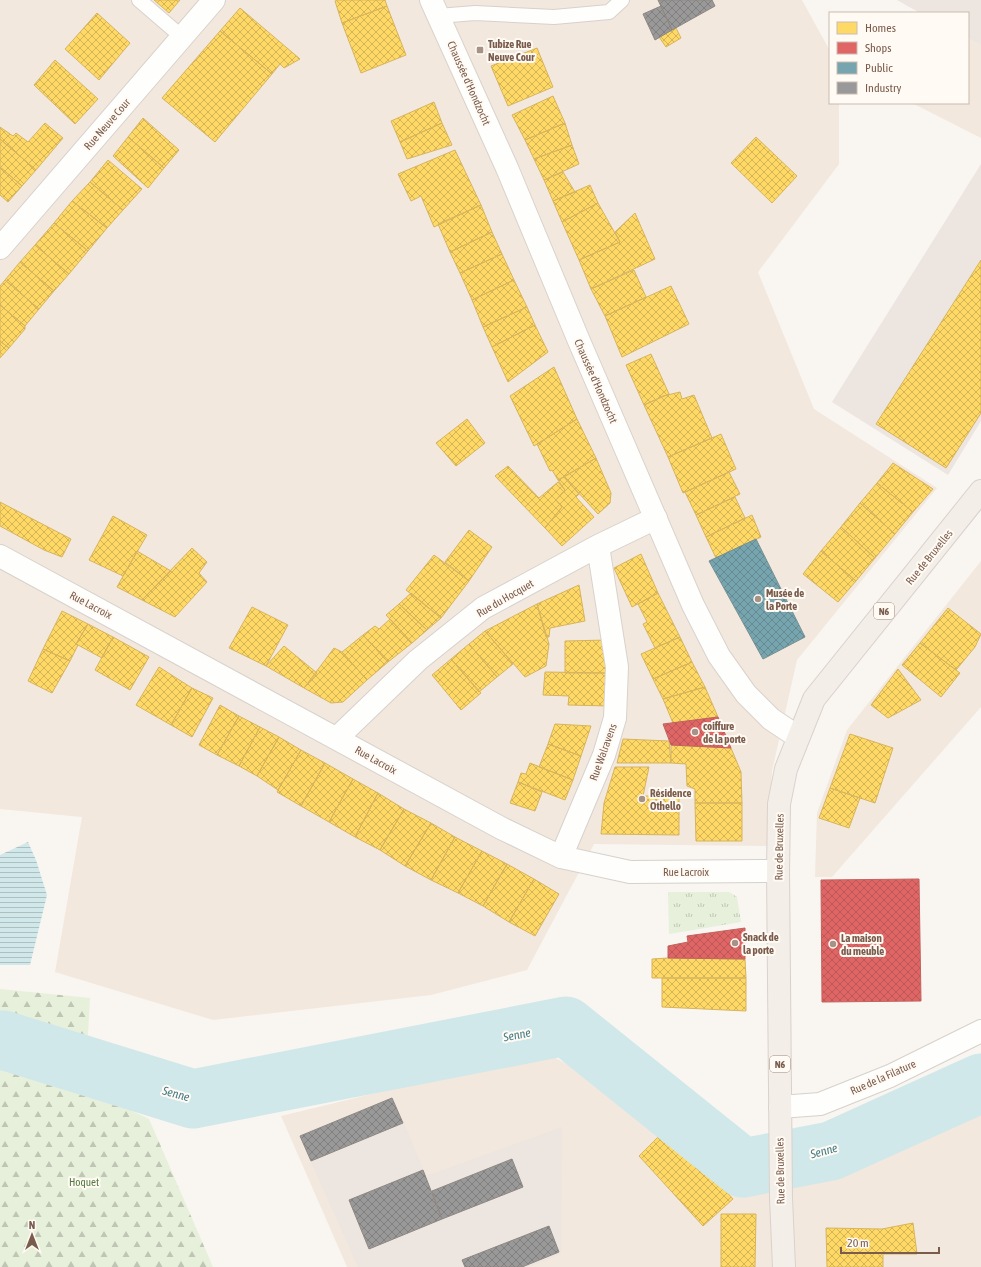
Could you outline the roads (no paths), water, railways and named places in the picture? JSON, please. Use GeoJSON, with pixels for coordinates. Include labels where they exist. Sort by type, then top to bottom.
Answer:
{"type":"FeatureCollection","features":[{"type":"Feature","properties":{"kind":"main road","name":"Rue de Bruxelles"},"geometry":{"type":"LineString","coordinates":[[784,1267],[780,1198],[778,871],[780,804],[786,769],[814,699],[981,491]]}},
{"type":"Feature","properties":{"kind":"street","name":"Rue Neuve Cour"},"geometry":{"type":"LineString","coordinates":[[0,248],[214,0]]}},
{"type":"Feature","properties":{"kind":"street","name":"Chaussée d'Hondzocht"},"geometry":{"type":"LineString","coordinates":[[435,8],[507,168],[579,341],[694,605],[719,656],[746,694],[771,719],[798,737]]}},
{"type":"Feature","properties":{"kind":"street","name":"Rue du Hocquet"},"geometry":{"type":"LineString","coordinates":[[337,738],[418,660],[483,608],[598,546],[656,518]]}},
{"type":"Feature","properties":{"kind":"street","name":"Rue Walravens"},"geometry":{"type":"LineString","coordinates":[[561,858],[604,755],[615,718],[617,667],[598,546]]}},
{"type":"Feature","properties":{"kind":"street","name":"Rue Lacroix"},"geometry":{"type":"LineString","coordinates":[[0,556],[501,828],[561,858],[630,872],[778,871]]}},
{"type":"Feature","properties":{"kind":"street","name":"Rue de la Filature"},"geometry":{"type":"LineString","coordinates":[[780,1115],[820,1104],[890,1076],[981,1031]]}},
{"type":"Feature","properties":{"kind":"lane"},"geometry":{"type":"LineString","coordinates":[[139,0],[182,37]]}},
{"type":"Feature","properties":{"kind":"lane"},"geometry":{"type":"LineString","coordinates":[[435,8],[475,13],[554,17],[609,12],[622,0]]}},
{"type":"Feature","properties":{"kind":"water"},"geometry":{"type":"Polygon","coordinates":[[[28,842],[36,860],[47,895],[30,965],[0,965],[0,855],[28,842]]]}},
{"type":"Feature","properties":{"kind":"waterway","name":"Senne"},"geometry":{"type":"LineString","coordinates":[[0,1041],[3,1040],[193,1099],[566,1026],[743,1168],[831,1151],[981,1083]]}},
{"type":"Feature","properties":{"kind":"place","name":"Tubize Rue Neuve Cour"},"geometry":{"type":"Point","coordinates":[480,50]}},
{"type":"Feature","properties":{"kind":"place","name":"Musée de la Porte"},"geometry":{"type":"Point","coordinates":[758,599]}},
{"type":"Feature","properties":{"kind":"place","name":"coiffure de la porte"},"geometry":{"type":"Point","coordinates":[695,732]}},
{"type":"Feature","properties":{"kind":"place","name":"Résidence Othello"},"geometry":{"type":"Point","coordinates":[642,799]}},
{"type":"Feature","properties":{"kind":"place","name":"Snack de la porte"},"geometry":{"type":"Point","coordinates":[735,943]}},
{"type":"Feature","properties":{"kind":"place","name":"La maison du meuble"},"geometry":{"type":"Point","coordinates":[833,944]}},
{"type":"Feature","properties":{"kind":"park label","name":"Hoquet"},"geometry":{"type":"Point","coordinates":[84,1182]}}]}
